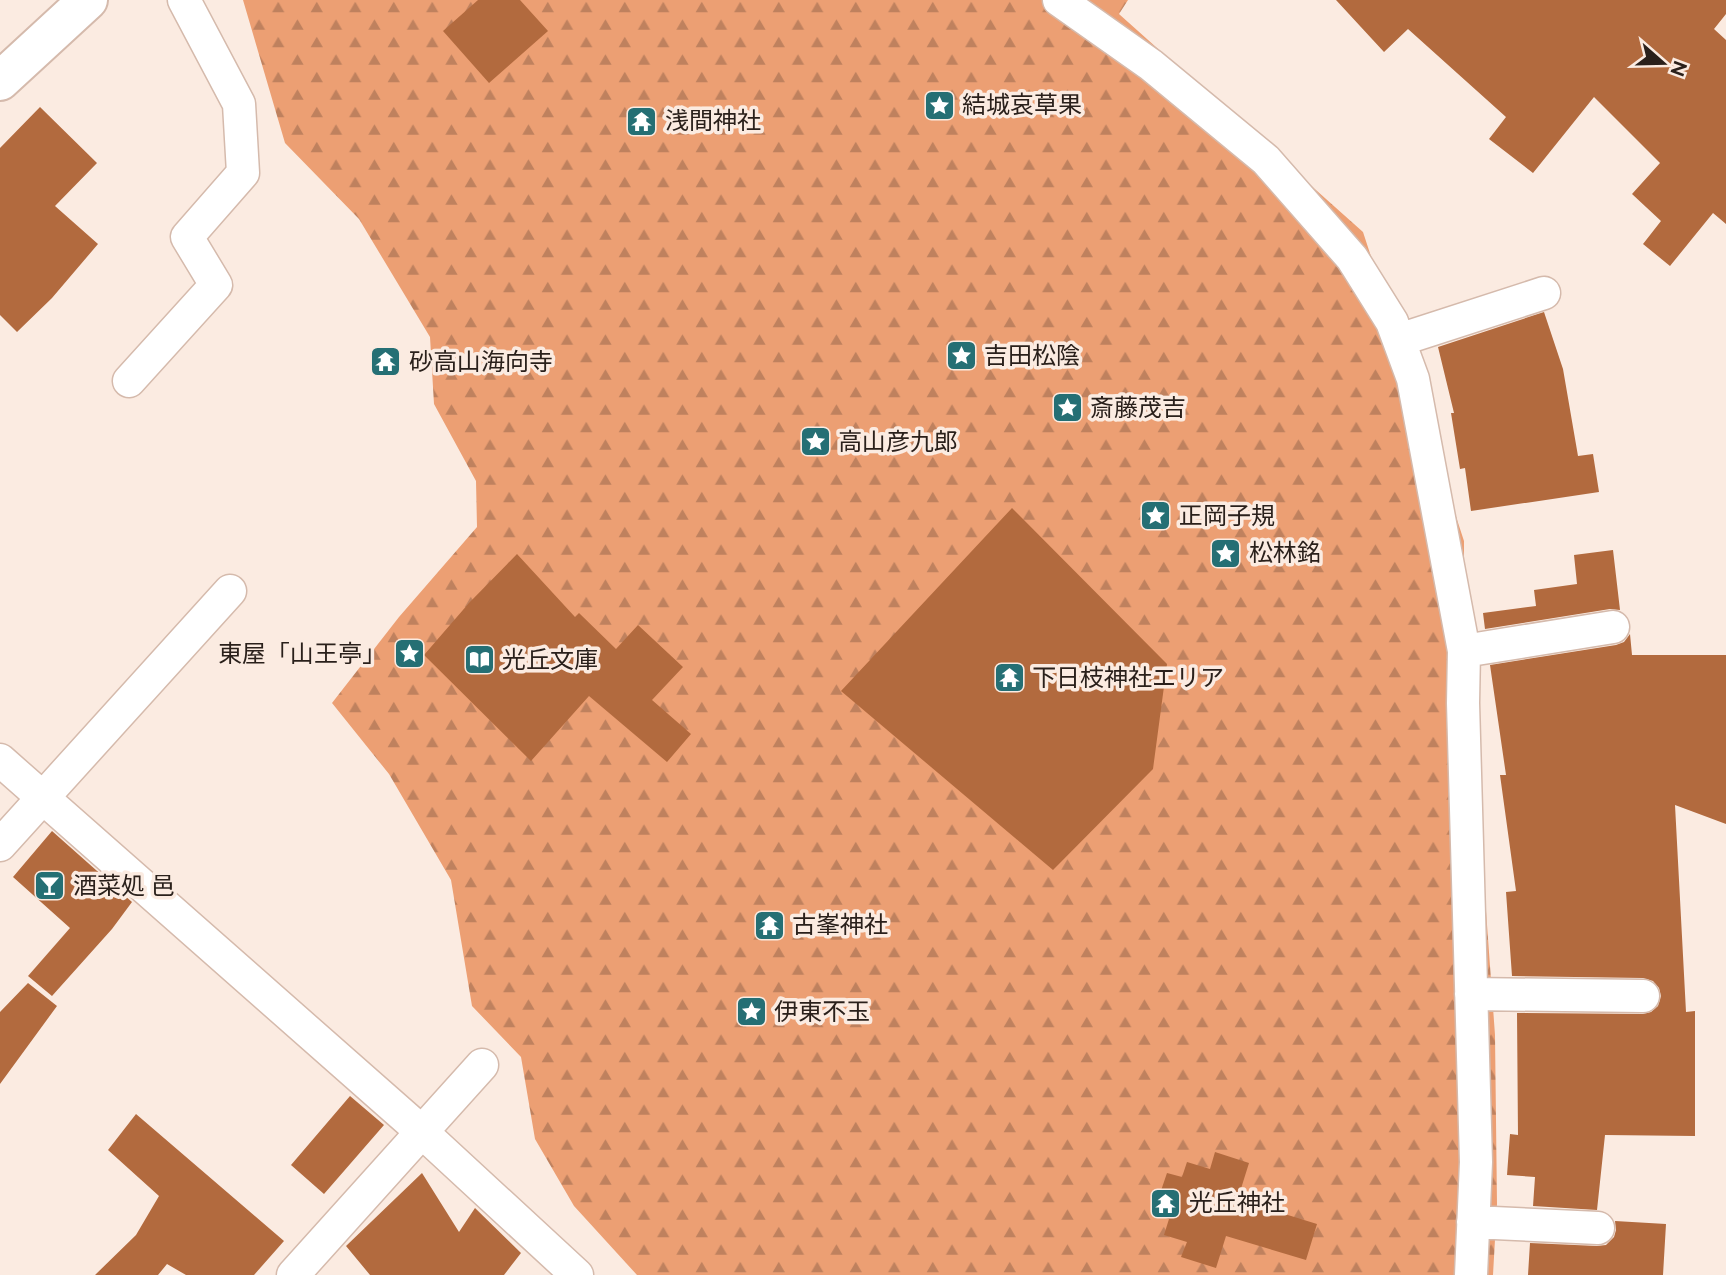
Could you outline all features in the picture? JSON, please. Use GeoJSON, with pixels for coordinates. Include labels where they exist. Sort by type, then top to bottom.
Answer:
{"type":"FeatureCollection","features":[{"type":"Feature","properties":{"kind":"street"},"geometry":{"type":"LineString","coordinates":[[0,81],[88,0]]}},
{"type":"Feature","properties":{"kind":"street"},"geometry":{"type":"LineString","coordinates":[[129,381],[216,285],[187,237],[243,173],[239,104],[184,0]]}},
{"type":"Feature","properties":{"kind":"street"},"geometry":{"type":"LineString","coordinates":[[1059,0],[1151,65],[1266,160],[1352,258],[1392,322],[1413,379],[1464,650],[1476,1162],[1471,1275]]}},
{"type":"Feature","properties":{"kind":"street"},"geometry":{"type":"LineString","coordinates":[[1399,340],[1544,293]]}},
{"type":"Feature","properties":{"kind":"street"},"geometry":{"type":"LineString","coordinates":[[0,845],[230,591]]}},
{"type":"Feature","properties":{"kind":"street"},"geometry":{"type":"LineString","coordinates":[[1464,650],[1614,627]]}},
{"type":"Feature","properties":{"kind":"street"},"geometry":{"type":"LineString","coordinates":[[0,760],[422,1132],[577,1275]]}},
{"type":"Feature","properties":{"kind":"street"},"geometry":{"type":"LineString","coordinates":[[1471,994],[1643,996]]}},
{"type":"Feature","properties":{"kind":"street"},"geometry":{"type":"LineString","coordinates":[[293,1275],[482,1065]]}},
{"type":"Feature","properties":{"kind":"street"},"geometry":{"type":"LineString","coordinates":[[1473,1222],[1598,1228]]}},
{"type":"Feature","properties":{"kind":"green space"},"geometry":{"type":"Polygon","coordinates":[[[243,0],[1128,0],[1119,14],[1363,232],[1464,541],[1464,725],[1485,897],[1495,1035],[1497,1204],[1493,1275],[637,1275],[574,1206],[535,1139],[521,1057],[472,1006],[451,880],[389,774],[332,703],[399,617],[477,527],[476,481],[434,404],[430,337],[359,219],[285,143],[243,0]]]}},
{"type":"Feature","properties":{"kind":"building"},"geometry":{"type":"Polygon","coordinates":[[[478,0],[520,0],[548,31],[489,83],[443,31],[478,0]]]}},
{"type":"Feature","properties":{"kind":"building"},"geometry":{"type":"Polygon","coordinates":[[[1336,0],[1726,0],[1726,14],[1714,29],[1726,40],[1726,224],[1713,213],[1670,266],[1643,244],[1661,221],[1632,194],[1660,163],[1594,97],[1533,173],[1489,139],[1506,117],[1408,29],[1384,52],[1336,0]]]}},
{"type":"Feature","properties":{"kind":"building"},"geometry":{"type":"Polygon","coordinates":[[[40,107],[97,163],[55,206],[98,244],[52,298],[17,332],[0,315],[0,148],[40,107]]]}},
{"type":"Feature","properties":{"kind":"building"},"geometry":{"type":"Polygon","coordinates":[[[1544,312],[1563,369],[1578,456],[1593,454],[1599,492],[1471,511],[1465,468],[1460,469],[1451,413],[1454,413],[1438,347],[1544,312]]]}},
{"type":"Feature","properties":{"kind":"building","name":"下日枝神社エリア"},"geometry":{"type":"Polygon","coordinates":[[[1012,508],[1167,664],[1153,769],[1053,870],[841,691],[1012,508]]]}},
{"type":"Feature","properties":{"kind":"building"},"geometry":{"type":"Polygon","coordinates":[[[1613,550],[1620,610],[1610,609],[1485,629],[1483,613],[1536,606],[1534,590],[1577,584],[1574,555],[1613,550]]]}},
{"type":"Feature","properties":{"kind":"building","name":"光丘文庫"},"geometry":{"type":"Polygon","coordinates":[[[517,554],[575,617],[579,613],[616,649],[638,625],[683,667],[652,700],[691,734],[667,762],[589,696],[531,761],[424,655],[469,603],[517,554]]]}},
{"type":"Feature","properties":{"kind":"building"},"geometry":{"type":"Polygon","coordinates":[[[1630,634],[1632,655],[1726,655],[1726,824],[1675,805],[1686,1012],[1695,1011],[1695,1136],[1605,1135],[1597,1210],[1533,1206],[1535,1177],[1507,1175],[1510,1134],[1518,1135],[1517,1013],[1643,1014],[1658,1006],[1661,996],[1653,981],[1643,978],[1512,976],[1506,892],[1516,891],[1500,775],[1506,775],[1490,665],[1616,645],[1624,642],[1630,634]]]}},
{"type":"Feature","properties":{"kind":"building"},"geometry":{"type":"Polygon","coordinates":[[[52,831],[132,902],[112,929],[52,996],[28,976],[70,928],[13,877],[52,831]]]}},
{"type":"Feature","properties":{"kind":"building"},"geometry":{"type":"Polygon","coordinates":[[[28,983],[57,1006],[0,1084],[0,1012],[28,983]]]}},
{"type":"Feature","properties":{"kind":"building"},"geometry":{"type":"Polygon","coordinates":[[[350,1096],[384,1125],[324,1194],[291,1165],[350,1096]]]}},
{"type":"Feature","properties":{"kind":"building"},"geometry":{"type":"Polygon","coordinates":[[[136,1114],[284,1241],[254,1275],[186,1275],[167,1264],[158,1275],[95,1275],[136,1235],[159,1196],[108,1150],[136,1114]]]}},
{"type":"Feature","properties":{"kind":"building"},"geometry":{"type":"Polygon","coordinates":[[[1215,1152],[1249,1163],[1239,1195],[1263,1203],[1262,1207],[1317,1224],[1306,1260],[1226,1236],[1216,1268],[1181,1257],[1187,1242],[1164,1235],[1169,1219],[1153,1214],[1167,1173],[1182,1177],[1187,1162],[1210,1169],[1215,1152]]]}},
{"type":"Feature","properties":{"kind":"building"},"geometry":{"type":"Polygon","coordinates":[[[422,1173],[459,1232],[475,1208],[521,1253],[504,1275],[370,1275],[346,1246],[422,1173]]]}},
{"type":"Feature","properties":{"kind":"building"},"geometry":{"type":"Polygon","coordinates":[[[1615,1221],[1666,1224],[1663,1275],[1528,1275],[1530,1243],[1606,1245],[1614,1237],[1615,1221]]]}},
{"type":"Feature","properties":{"kind":"place","name":"結城哀草果"},"geometry":{"type":"Point","coordinates":[939,105]}},
{"type":"Feature","properties":{"kind":"place","name":"浅間神社"},"geometry":{"type":"Point","coordinates":[642,121]}},
{"type":"Feature","properties":{"kind":"place","name":"吉田松陰"},"geometry":{"type":"Point","coordinates":[961,356]}},
{"type":"Feature","properties":{"kind":"place","name":"砂高山海向寺"},"geometry":{"type":"Point","coordinates":[386,362]}},
{"type":"Feature","properties":{"kind":"place","name":"斎藤茂吉"},"geometry":{"type":"Point","coordinates":[1067,408]}},
{"type":"Feature","properties":{"kind":"place","name":"高山彦九郎"},"geometry":{"type":"Point","coordinates":[815,442]}},
{"type":"Feature","properties":{"kind":"place","name":"正岡子規"},"geometry":{"type":"Point","coordinates":[1156,516]}},
{"type":"Feature","properties":{"kind":"place","name":"松林銘"},"geometry":{"type":"Point","coordinates":[1226,553]}},
{"type":"Feature","properties":{"kind":"place","name":"東屋「山王亭」"},"geometry":{"type":"Point","coordinates":[409,654]}},
{"type":"Feature","properties":{"kind":"place","name":"光丘文庫"},"geometry":{"type":"Point","coordinates":[479,660]}},
{"type":"Feature","properties":{"kind":"place","name":"下日枝神社エリア"},"geometry":{"type":"Point","coordinates":[1009,678]}},
{"type":"Feature","properties":{"kind":"place","name":"酒菜処 邑"},"geometry":{"type":"Point","coordinates":[50,886]}},
{"type":"Feature","properties":{"kind":"place","name":"古峯神社"},"geometry":{"type":"Point","coordinates":[769,925]}},
{"type":"Feature","properties":{"kind":"place","name":"伊東不玉"},"geometry":{"type":"Point","coordinates":[751,1012]}},
{"type":"Feature","properties":{"kind":"place","name":"光丘神社"},"geometry":{"type":"Point","coordinates":[1166,1203]}}]}
